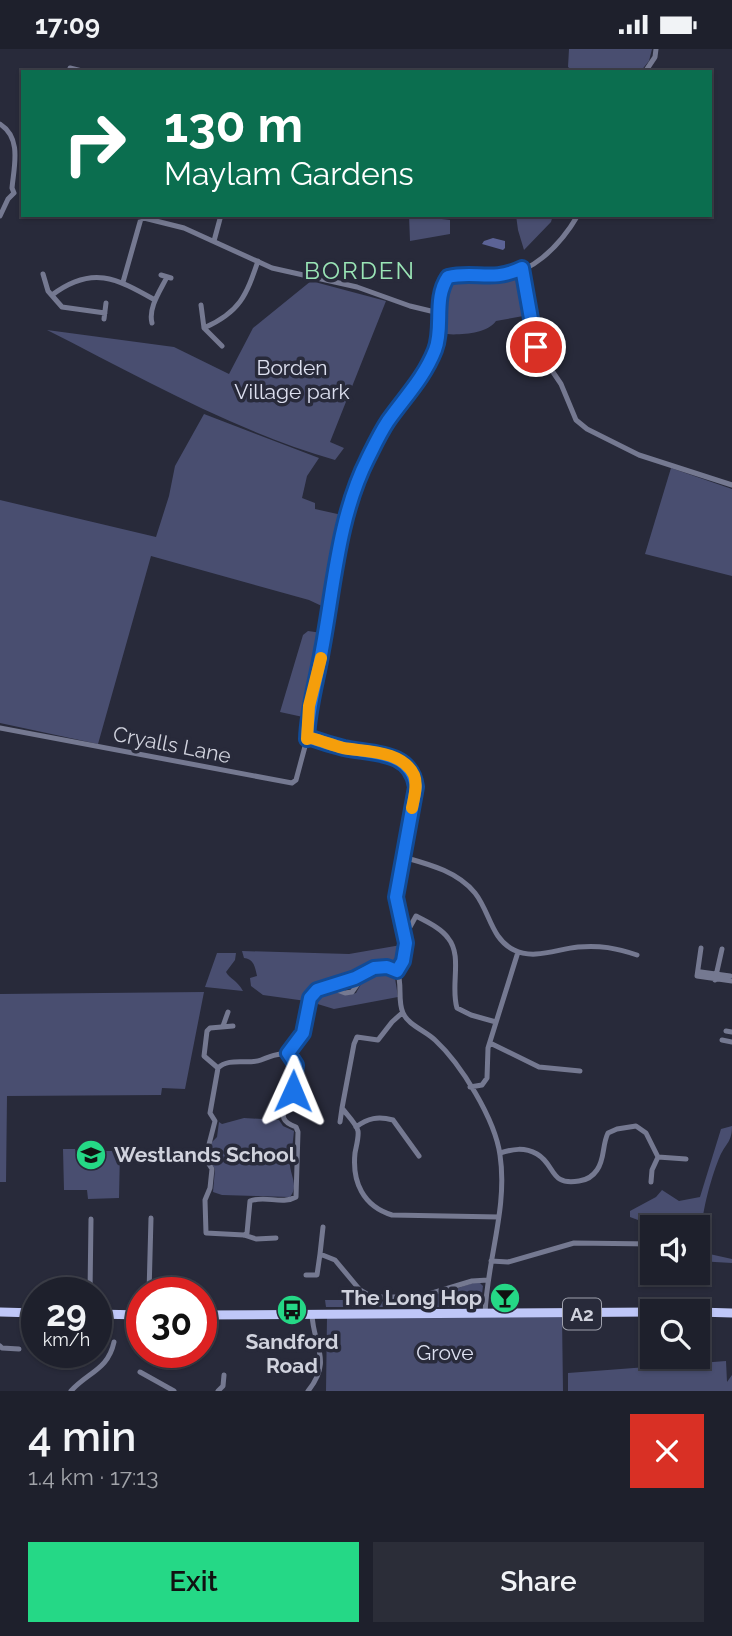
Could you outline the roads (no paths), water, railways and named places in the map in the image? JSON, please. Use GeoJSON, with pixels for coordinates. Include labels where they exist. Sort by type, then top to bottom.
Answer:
{"type":"FeatureCollection","features":[{"type":"Feature","properties":{"kind":"main road"},"geometry":{"type":"LineString","coordinates":[[0,1312],[21,1313]]}},
{"type":"Feature","properties":{"kind":"main road"},"geometry":{"type":"LineString","coordinates":[[710,1312],[732,1313]]}},
{"type":"Feature","properties":{"kind":"main road","name":"A2"},"geometry":{"type":"LineString","coordinates":[[217,1315],[640,1313]]}},
{"type":"Feature","properties":{"kind":"street"},"geometry":{"type":"LineString","coordinates":[[646,70],[655,57],[656,49]]}},
{"type":"Feature","properties":{"kind":"street"},"geometry":{"type":"LineString","coordinates":[[0,124],[14,138],[14,193]]}},
{"type":"Feature","properties":{"kind":"street"},"geometry":{"type":"LineString","coordinates":[[0,216],[8,198],[21,191]]}},
{"type":"Feature","properties":{"kind":"street"},"geometry":{"type":"LineString","coordinates":[[123,282],[142,217]]}},
{"type":"Feature","properties":{"kind":"street"},"geometry":{"type":"LineString","coordinates":[[146,217],[184,227],[272,268],[357,287],[439,313]]}},
{"type":"Feature","properties":{"kind":"street"},"geometry":{"type":"LineString","coordinates":[[215,241],[221,217]]}},
{"type":"Feature","properties":{"kind":"street"},"geometry":{"type":"LineString","coordinates":[[397,971],[403,961],[404,938],[396,897],[416,787],[414,776],[406,764],[386,754],[307,739],[309,706],[348,510],[366,462],[378,439],[425,373],[436,347],[442,290],[448,277],[507,275],[554,250],[577,217]]}},
{"type":"Feature","properties":{"kind":"street"},"geometry":{"type":"LineString","coordinates":[[204,328],[228,316],[239,305],[246,295],[258,261]]}},
{"type":"Feature","properties":{"kind":"street"},"geometry":{"type":"LineString","coordinates":[[522,268],[536,347],[561,384],[576,420],[587,429],[639,455],[732,485]]}},
{"type":"Feature","properties":{"kind":"street"},"geometry":{"type":"LineString","coordinates":[[54,278],[44,277],[48,291],[62,307],[104,316],[106,303]]}},
{"type":"Feature","properties":{"kind":"street"},"geometry":{"type":"LineString","coordinates":[[52,295],[66,285],[89,277],[102,277],[123,282],[155,300]]}},
{"type":"Feature","properties":{"kind":"street"},"geometry":{"type":"LineString","coordinates":[[143,319],[152,321],[155,300],[166,277]]}},
{"type":"Feature","properties":{"kind":"street"},"geometry":{"type":"LineString","coordinates":[[201,305],[204,328],[222,346]]}},
{"type":"Feature","properties":{"kind":"street"},"geometry":{"type":"LineString","coordinates":[[425,309],[438,322]]}},
{"type":"Feature","properties":{"kind":"street","name":"Cryalls Lane"},"geometry":{"type":"LineString","coordinates":[[0,728],[292,783],[296,780],[307,739]]}},
{"type":"Feature","properties":{"kind":"street"},"geometry":{"type":"LineString","coordinates":[[403,856],[446,871],[469,887],[483,905],[498,937],[518,952],[529,954],[577,947],[609,946],[636,955]]}},
{"type":"Feature","properties":{"kind":"street"},"geometry":{"type":"LineString","coordinates":[[404,938],[416,916],[448,937],[455,955],[454,998],[457,1008],[496,1022]]}},
{"type":"Feature","properties":{"kind":"street"},"geometry":{"type":"LineString","coordinates":[[701,948],[699,974],[731,979]]}},
{"type":"Feature","properties":{"kind":"street"},"geometry":{"type":"LineString","coordinates":[[716,977],[722,949]]}},
{"type":"Feature","properties":{"kind":"street"},"geometry":{"type":"LineString","coordinates":[[470,1087],[482,1085],[487,1078],[490,1043],[518,952]]}},
{"type":"Feature","properties":{"kind":"street"},"geometry":{"type":"LineString","coordinates":[[274,1236],[256,1239],[244,1235],[210,1235],[205,1231],[205,1200],[210,1188],[212,1169],[207,1161],[208,1143],[214,1133],[215,1121],[210,1113],[218,1068],[225,1063],[263,1060],[268,1055],[288,1053],[303,1033],[310,998],[317,990],[339,984],[374,968],[387,967],[397,971],[401,981],[402,1013],[438,1042],[470,1087],[488,1115],[500,1153],[502,1188],[485,1314]]}},
{"type":"Feature","properties":{"kind":"street"},"geometry":{"type":"LineString","coordinates":[[326,986],[345,993],[352,992],[365,973]]}},
{"type":"Feature","properties":{"kind":"street"},"geometry":{"type":"LineString","coordinates":[[223,1026],[228,1012]]}},
{"type":"Feature","properties":{"kind":"street"},"geometry":{"type":"LineString","coordinates":[[340,1122],[357,1037],[379,1040],[402,1013]]}},
{"type":"Feature","properties":{"kind":"street"},"geometry":{"type":"LineString","coordinates":[[218,1068],[205,1059],[204,1050],[210,1028],[233,1026]]}},
{"type":"Feature","properties":{"kind":"street"},"geometry":{"type":"LineString","coordinates":[[722,1040],[732,1042]]}},
{"type":"Feature","properties":{"kind":"street"},"geometry":{"type":"LineString","coordinates":[[490,1043],[539,1067],[580,1071]]}},
{"type":"Feature","properties":{"kind":"street"},"geometry":{"type":"LineString","coordinates":[[244,1235],[247,1233],[250,1201],[289,1201],[296,1197],[298,1132],[296,1127],[286,1124],[283,1119],[285,1100],[293,1091],[296,1068],[295,1061],[288,1053]]}},
{"type":"Feature","properties":{"kind":"street"},"geometry":{"type":"LineString","coordinates":[[342,1108],[358,1132],[355,1172],[358,1186],[367,1200],[382,1211],[399,1216],[499,1217]]}},
{"type":"Feature","properties":{"kind":"street"},"geometry":{"type":"LineString","coordinates":[[356,1128],[367,1119],[393,1120],[419,1156]]}},
{"type":"Feature","properties":{"kind":"street"},"geometry":{"type":"LineString","coordinates":[[500,1153],[522,1149],[544,1160],[560,1180],[579,1181],[591,1176],[600,1165],[608,1133],[636,1126],[646,1133],[658,1157]]}},
{"type":"Feature","properties":{"kind":"street"},"geometry":{"type":"LineString","coordinates":[[658,1157],[686,1159]]}},
{"type":"Feature","properties":{"kind":"street"},"geometry":{"type":"LineString","coordinates":[[651,1182],[652,1170],[658,1157]]}},
{"type":"Feature","properties":{"kind":"street"},"geometry":{"type":"LineString","coordinates":[[149,1277],[151,1218]]}},
{"type":"Feature","properties":{"kind":"street"},"geometry":{"type":"LineString","coordinates":[[90,1277],[92,1219]]}},
{"type":"Feature","properties":{"kind":"street"},"geometry":{"type":"LineString","coordinates":[[306,1275],[317,1275],[323,1227]]}},
{"type":"Feature","properties":{"kind":"street"},"geometry":{"type":"LineString","coordinates":[[491,1261],[508,1262],[574,1243],[640,1244]]}},
{"type":"Feature","properties":{"kind":"street"},"geometry":{"type":"LineString","coordinates":[[320,1254],[335,1260],[360,1290],[372,1297],[419,1297],[472,1281],[488,1280]]}},
{"type":"Feature","properties":{"kind":"street"},"geometry":{"type":"LineString","coordinates":[[308,1391],[318,1378],[321,1357],[312,1314]]}},
{"type":"Feature","properties":{"kind":"street"},"geometry":{"type":"LineString","coordinates":[[71,1391],[107,1361],[114,1342]]}},
{"type":"Feature","properties":{"kind":"street"},"geometry":{"type":"LineString","coordinates":[[0,1346],[19,1349]]}},
{"type":"Feature","properties":{"kind":"street"},"geometry":{"type":"LineString","coordinates":[[140,1372],[174,1391]]}},
{"type":"Feature","properties":{"kind":"street"},"geometry":{"type":"LineString","coordinates":[[219,1391],[223,1386],[224,1375]]}},
{"type":"Feature","properties":{"kind":"place","name":"Westlands School"},"geometry":{"type":"Point","coordinates":[91,1155]}},
{"type":"Feature","properties":{"kind":"place","name":"The Long Hop"},"geometry":{"type":"Point","coordinates":[505,1298]}},
{"type":"Feature","properties":{"kind":"place","name":"Sandford Road"},"geometry":{"type":"Point","coordinates":[292,1310]}},
{"type":"Feature","properties":{"kind":"district","name":"BORDEN"},"geometry":{"type":"Point","coordinates":[360,271]}},
{"type":"Feature","properties":{"kind":"park label","name":"Borden Village park"},"geometry":{"type":"Point","coordinates":[292,380]}},
{"type":"Feature","properties":{"kind":"park label","name":"Grove"},"geometry":{"type":"Point","coordinates":[445,1353]}}]}
